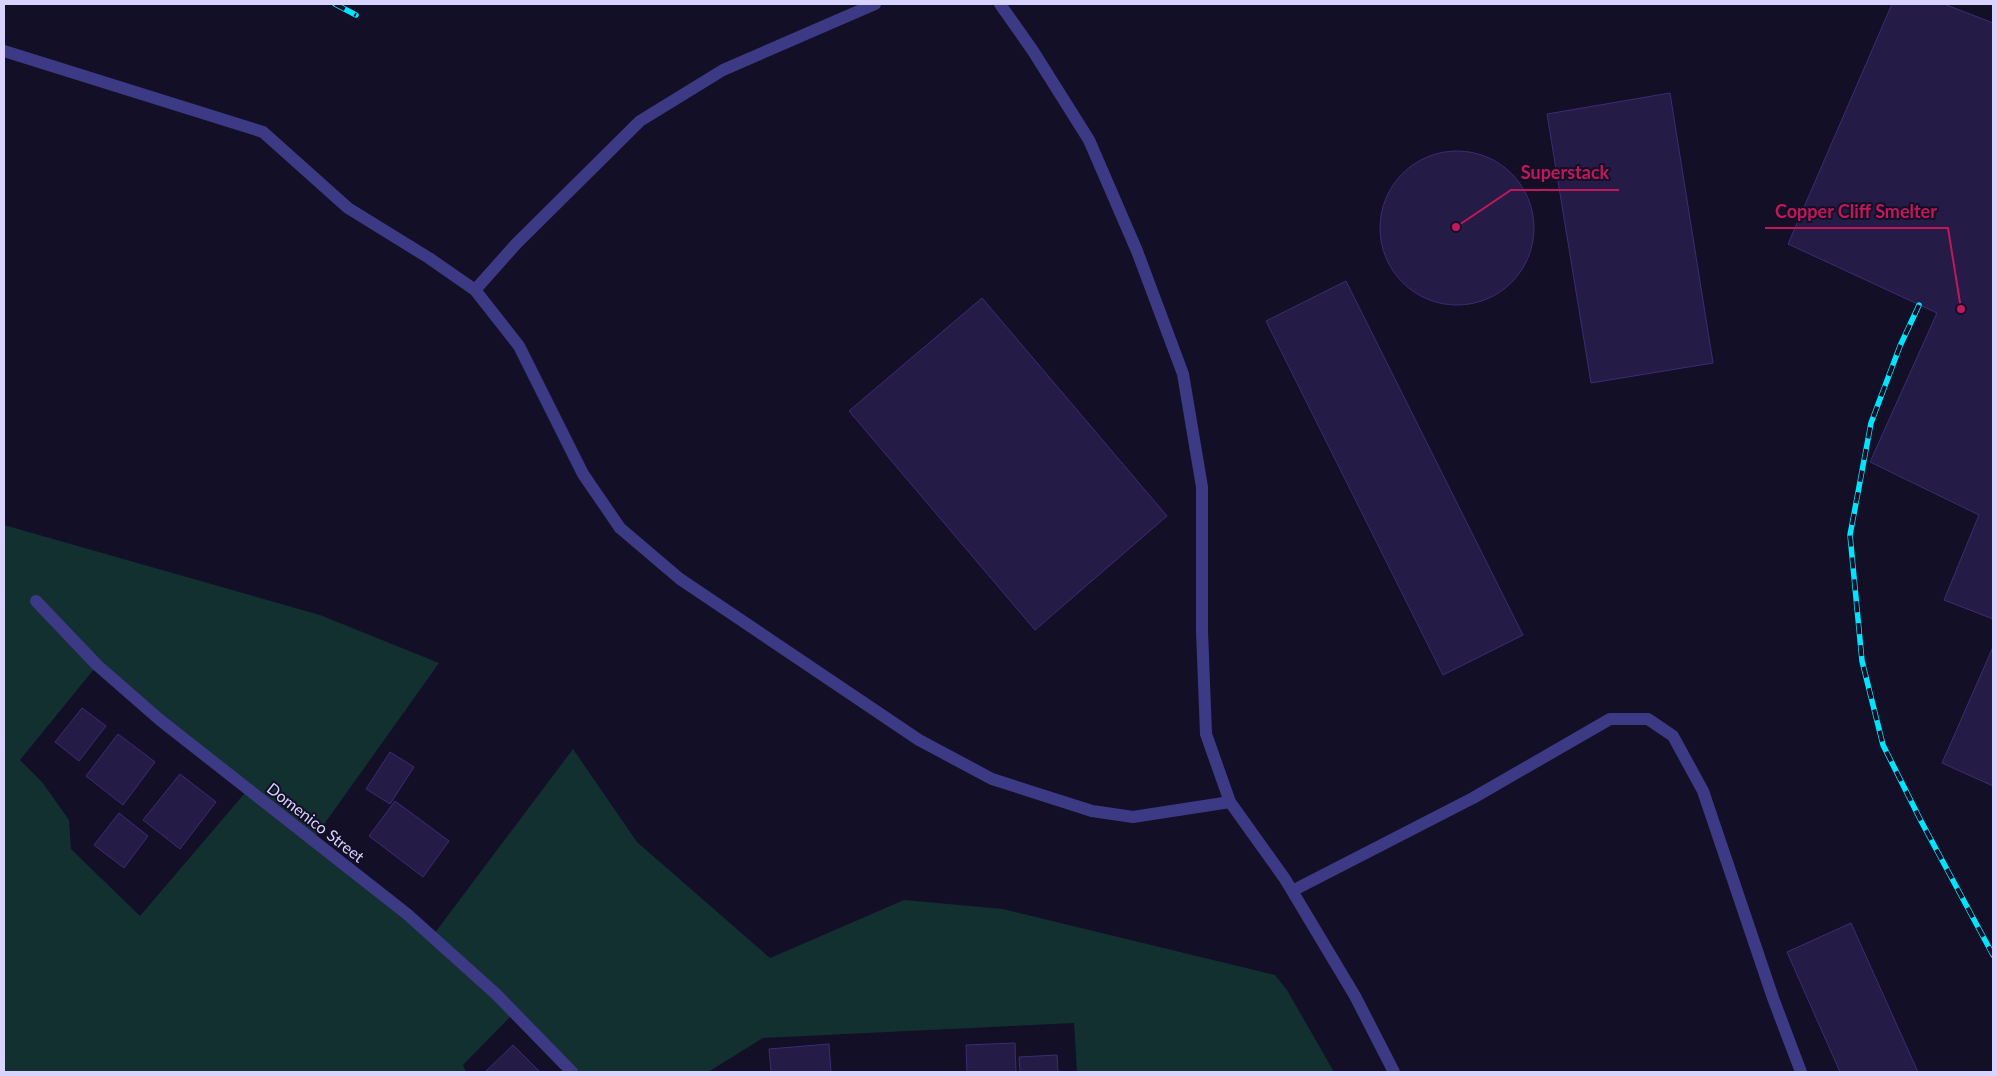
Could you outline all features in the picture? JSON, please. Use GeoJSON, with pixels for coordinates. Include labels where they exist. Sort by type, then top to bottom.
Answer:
{"type":"FeatureCollection","features":[{"type":"Feature","properties":{"kind":"street"},"geometry":{"type":"LineString","coordinates":[[475,290],[516,244],[640,121],[723,70],[875,4]]}},
{"type":"Feature","properties":{"kind":"street"},"geometry":{"type":"LineString","coordinates":[[1000,4],[1033,51],[1089,140],[1137,251],[1183,374],[1202,487],[1202,631],[1206,734],[1230,802],[1292,891],[1355,996],[1394,1072]]}},
{"type":"Feature","properties":{"kind":"street"},"geometry":{"type":"LineString","coordinates":[[4,51],[263,132],[348,208],[429,258],[475,290],[519,346],[583,474],[620,528],[688,584],[919,740],[992,778],[1092,811],[1133,817],[1230,802]]}},
{"type":"Feature","properties":{"kind":"street","name":"Domenico Street"},"geometry":{"type":"LineString","coordinates":[[36,601],[97,665],[160,720],[407,914],[496,994],[572,1072]]}},
{"type":"Feature","properties":{"kind":"street"},"geometry":{"type":"LineString","coordinates":[[1292,891],[1473,798],[1610,719],[1648,719],[1673,736],[1703,791],[1773,998],[1801,1072]]}},
{"type":"Feature","properties":{"kind":"green space"},"geometry":{"type":"Polygon","coordinates":[[[4,525],[320,615],[439,663],[315,837],[434,934],[573,749],[637,842],[770,958],[904,900],[1003,909],[1275,975],[1287,990],[1334,1072],[1077,1072],[1074,1023],[763,1038],[708,1072],[576,1072],[516,1011],[463,1065],[466,1072],[4,1072],[4,525]],[[99,663],[20,760],[42,782],[69,820],[71,849],[140,916],[250,787],[99,663]]]}},
{"type":"Feature","properties":{"kind":"building"},"geometry":{"type":"Polygon","coordinates":[[[1892,4],[1944,4],[1993,23],[1993,619],[1944,600],[1979,515],[1870,462],[1937,313],[1788,244],[1892,4]]]}},
{"type":"Feature","properties":{"kind":"building"},"geometry":{"type":"Polygon","coordinates":[[[1670,93],[1713,363],[1591,383],[1547,114],[1670,93]]]}},
{"type":"Feature","properties":{"kind":"building"},"geometry":{"type":"Polygon","coordinates":[[[1457,151],[1472,152],[1487,157],[1512,173],[1528,198],[1533,213],[1533,243],[1528,258],[1512,283],[1487,299],[1472,304],[1457,305],[1442,304],[1427,299],[1402,283],[1386,258],[1381,243],[1380,228],[1381,213],[1386,198],[1402,173],[1427,157],[1442,152],[1457,151]]]}},
{"type":"Feature","properties":{"kind":"building"},"geometry":{"type":"Polygon","coordinates":[[[1346,281],[1523,635],[1443,675],[1266,321],[1346,281]]]}},
{"type":"Feature","properties":{"kind":"building"},"geometry":{"type":"Polygon","coordinates":[[[982,298],[1167,516],[1035,630],[849,411],[982,298]]]}},
{"type":"Feature","properties":{"kind":"building"},"geometry":{"type":"Polygon","coordinates":[[[1993,647],[1993,786],[1942,763],[1993,647]]]}},
{"type":"Feature","properties":{"kind":"building"},"geometry":{"type":"Polygon","coordinates":[[[82,708],[106,726],[79,761],[55,742],[82,708]]]}},
{"type":"Feature","properties":{"kind":"building"},"geometry":{"type":"Polygon","coordinates":[[[118,734],[155,762],[123,805],[86,776],[118,734]]]}},
{"type":"Feature","properties":{"kind":"building"},"geometry":{"type":"Polygon","coordinates":[[[390,752],[414,767],[390,804],[366,789],[390,752]]]}},
{"type":"Feature","properties":{"kind":"building"},"geometry":{"type":"Polygon","coordinates":[[[180,774],[216,802],[180,849],[143,820],[180,774]]]}},
{"type":"Feature","properties":{"kind":"building"},"geometry":{"type":"Polygon","coordinates":[[[395,801],[449,841],[423,877],[369,836],[395,801]]]}},
{"type":"Feature","properties":{"kind":"building"},"geometry":{"type":"Polygon","coordinates":[[[119,813],[148,836],[124,868],[94,845],[119,813]]]}},
{"type":"Feature","properties":{"kind":"building"},"geometry":{"type":"Polygon","coordinates":[[[1851,923],[1918,1072],[1840,1072],[1787,952],[1851,923]]]}},
{"type":"Feature","properties":{"kind":"building"},"geometry":{"type":"Polygon","coordinates":[[[1015,1043],[1016,1072],[967,1072],[966,1045],[1015,1043]]]}},
{"type":"Feature","properties":{"kind":"building"},"geometry":{"type":"Polygon","coordinates":[[[829,1044],[831,1072],[771,1072],[769,1049],[829,1044]]]}},
{"type":"Feature","properties":{"kind":"building"},"geometry":{"type":"Polygon","coordinates":[[[513,1045],[540,1072],[485,1072],[513,1045]]]}},
{"type":"Feature","properties":{"kind":"building"},"geometry":{"type":"Polygon","coordinates":[[[1057,1055],[1058,1072],[1020,1072],[1019,1057],[1057,1055]]]}},
{"type":"Feature","properties":{"kind":"railway"},"geometry":{"type":"LineString","coordinates":[[335,4],[356,15]]}},
{"type":"Feature","properties":{"kind":"railway"},"geometry":{"type":"LineString","coordinates":[[1919,305],[1900,346],[1871,423],[1850,535],[1862,661],[1883,745],[1921,821],[1993,955]]}},
{"type":"Feature","properties":{"kind":"place","name":"Superstack"},"geometry":{"type":"Point","coordinates":[1456,227]}},
{"type":"Feature","properties":{"kind":"place","name":"Copper Cliff Smelter"},"geometry":{"type":"Point","coordinates":[1961,309]}}]}
